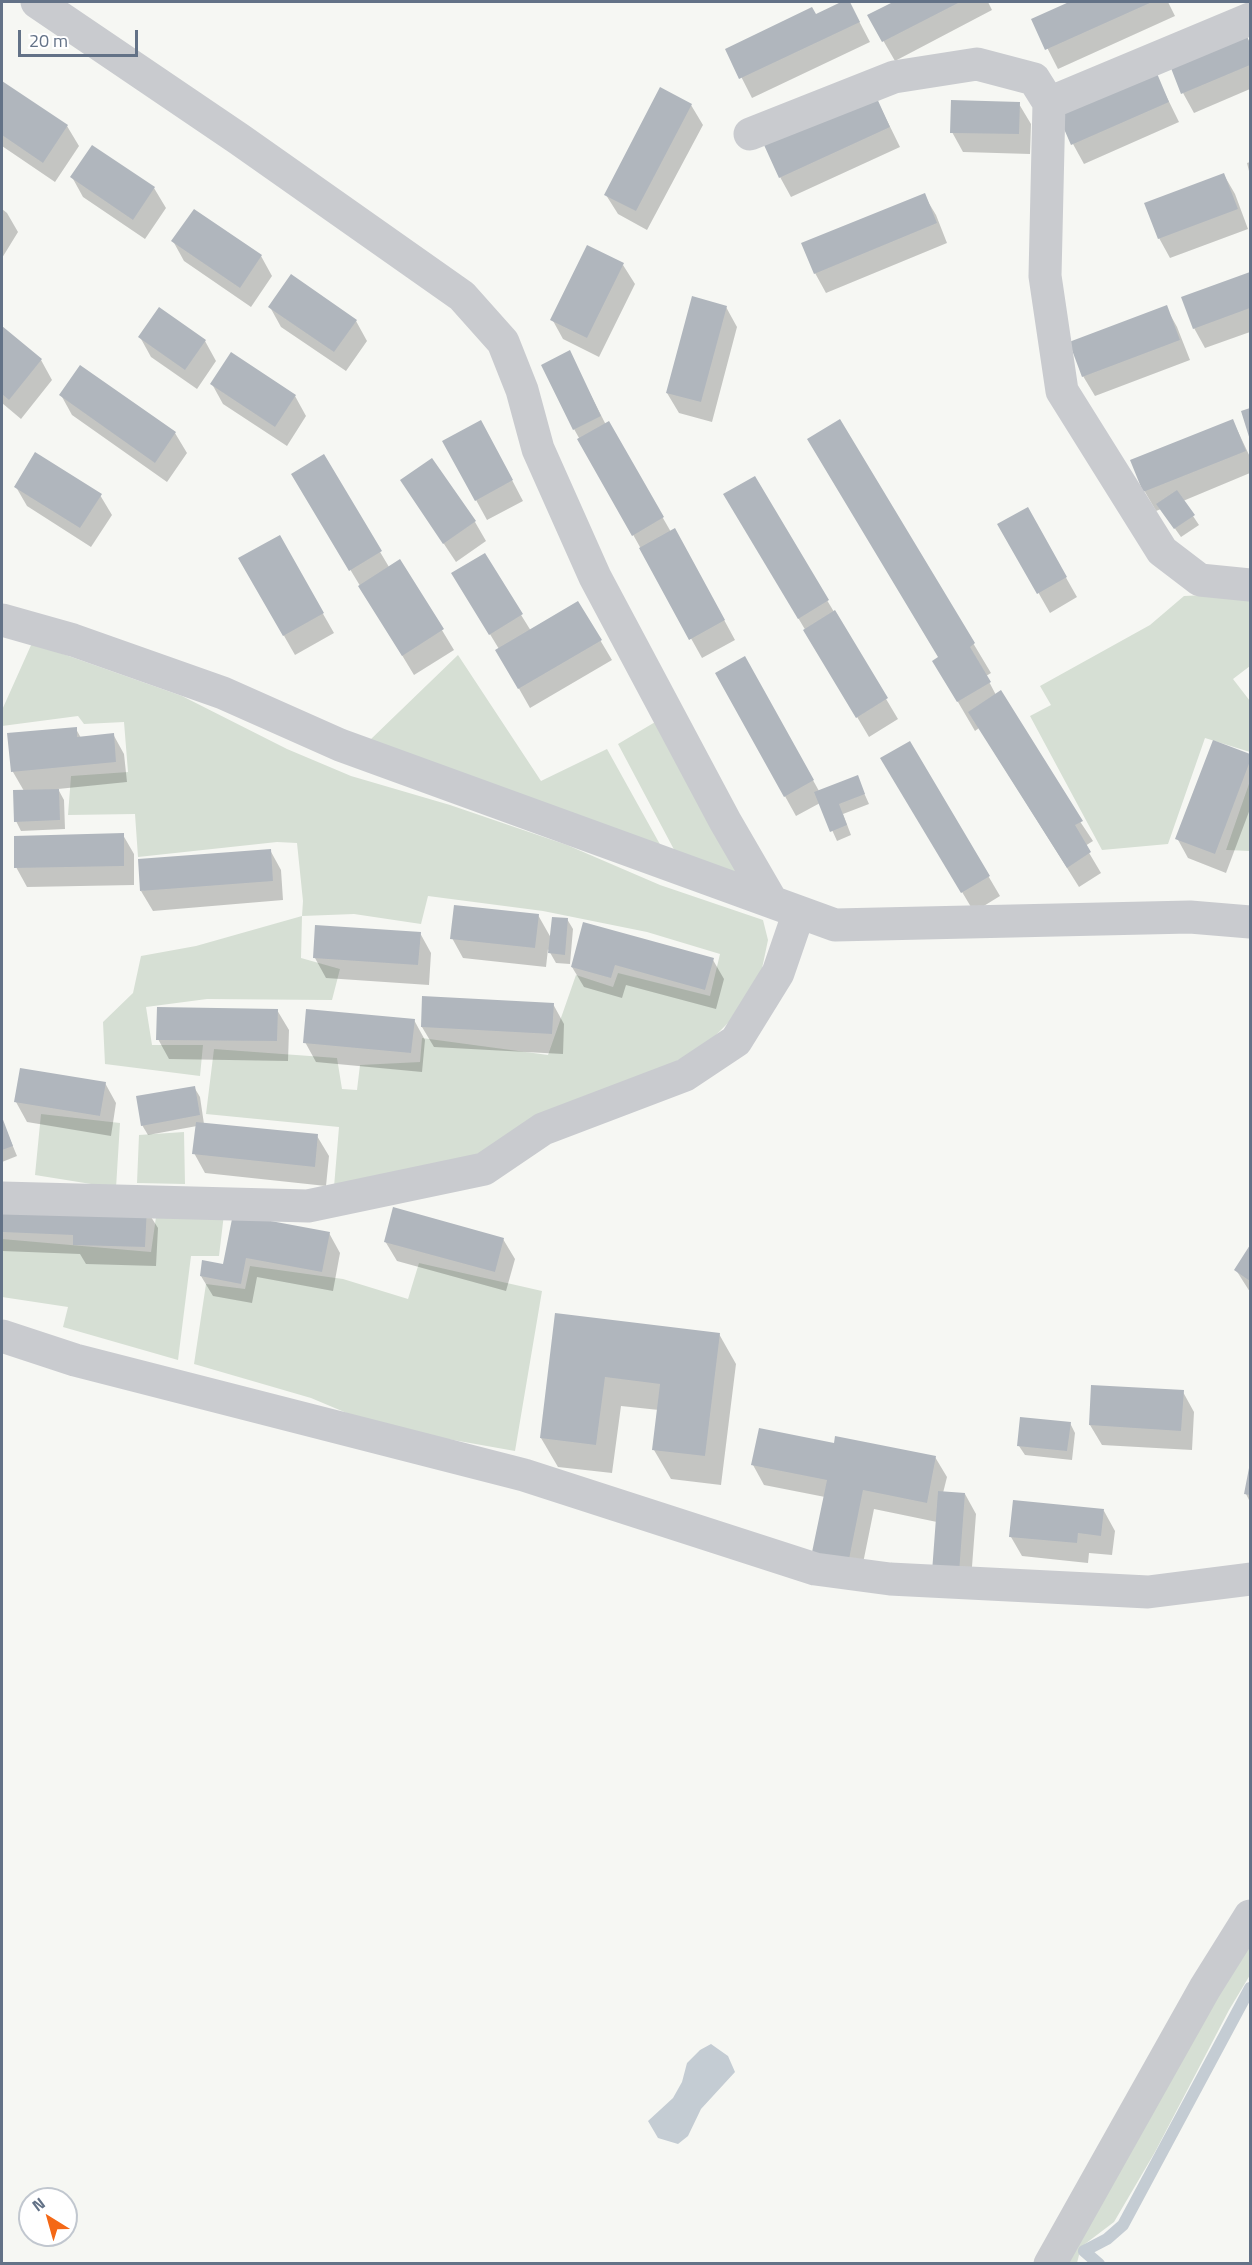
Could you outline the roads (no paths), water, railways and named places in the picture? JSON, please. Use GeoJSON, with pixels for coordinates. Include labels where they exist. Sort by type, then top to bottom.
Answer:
{"type":"FeatureCollection","features":[{"type":"Feature","properties":{"kind":"street"},"geometry":{"type":"LineString","coordinates":[[2,1198],[308,1206],[484,1169],[543,1129],[685,1075],[736,1041],[778,973],[785,907],[725,821],[595,577],[538,449],[522,390],[503,342],[462,296],[249,146],[37,2]]}},
{"type":"Feature","properties":{"kind":"street"},"geometry":{"type":"LineString","coordinates":[[1049,103],[1251,19]]}},
{"type":"Feature","properties":{"kind":"street"},"geometry":{"type":"LineString","coordinates":[[750,134],[894,77],[976,64],[1034,79],[1049,103],[1045,276],[1062,391],[1162,551],[1200,580],[1251,585]]}},
{"type":"Feature","properties":{"kind":"street"},"geometry":{"type":"LineString","coordinates":[[2,620],[73,640],[223,693],[340,745],[835,925],[1190,917],[1251,921]]}},
{"type":"Feature","properties":{"kind":"street"},"geometry":{"type":"LineString","coordinates":[[2,1336],[75,1360],[524,1475],[815,1569],[890,1579],[1148,1592],[1251,1579]]}},
{"type":"Feature","properties":{"kind":"street"},"geometry":{"type":"LineString","coordinates":[[1050,2264],[1205,1988],[1251,1916]]}},
{"type":"Feature","properties":{"kind":"waterway"},"geometry":{"type":"LineString","coordinates":[[1084,2251],[1107,2239],[1123,2225],[1250,1988]]}},
{"type":"Feature","properties":{"kind":"waterway"},"geometry":{"type":"LineString","coordinates":[[1084,2251],[1099,2264]]}}]}
